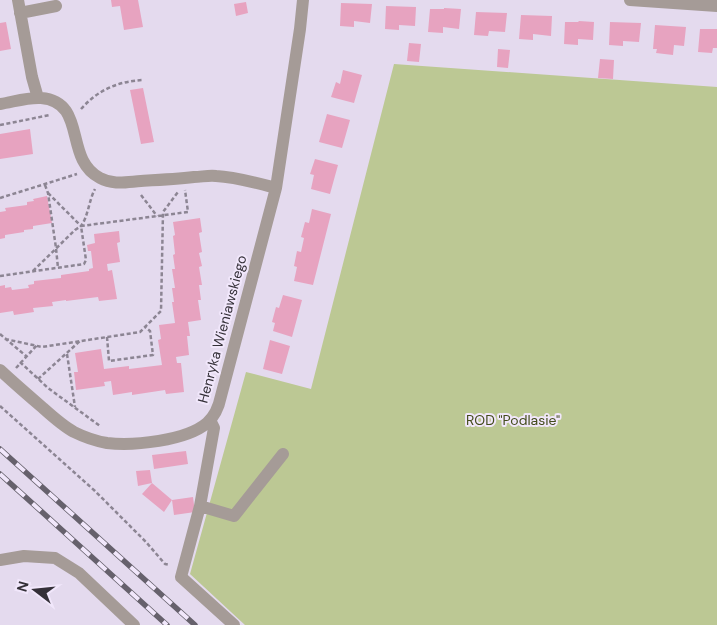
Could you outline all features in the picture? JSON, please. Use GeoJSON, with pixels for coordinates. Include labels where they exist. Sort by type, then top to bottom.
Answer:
{"type":"FeatureCollection","features":[{"type":"Feature","properties":{"kind":"street"},"geometry":{"type":"LineString","coordinates":[[18,0],[32,77],[38,98]]}},
{"type":"Feature","properties":{"kind":"street","name":"Henryka Wieniawskiego"},"geometry":{"type":"LineString","coordinates":[[0,370],[68,428],[85,437],[106,443],[131,443],[177,437],[195,431],[210,420],[217,410],[221,396],[276,188],[303,0]]}},
{"type":"Feature","properties":{"kind":"street"},"geometry":{"type":"LineString","coordinates":[[630,0],[717,6]]}},
{"type":"Feature","properties":{"kind":"street"},"geometry":{"type":"LineString","coordinates":[[20,13],[56,6]]}},
{"type":"Feature","properties":{"kind":"street"},"geometry":{"type":"LineString","coordinates":[[0,104],[38,98],[55,102],[69,115],[79,154],[86,167],[91,173],[114,183],[216,176],[276,188]]}},
{"type":"Feature","properties":{"kind":"street"},"geometry":{"type":"LineString","coordinates":[[210,420],[214,428],[200,506],[181,577],[234,625]]}},
{"type":"Feature","properties":{"kind":"street"},"geometry":{"type":"LineString","coordinates":[[200,506],[234,516],[283,454]]}},
{"type":"Feature","properties":{"kind":"street"},"geometry":{"type":"LineString","coordinates":[[0,560],[24,556],[55,558],[79,573],[134,625]]}},
{"type":"Feature","properties":{"kind":"path"},"geometry":{"type":"LineString","coordinates":[[0,125],[69,115],[102,90],[126,82],[144,80]]}},
{"type":"Feature","properties":{"kind":"path"},"geometry":{"type":"LineString","coordinates":[[0,198],[77,175],[86,167]]}},
{"type":"Feature","properties":{"kind":"path"},"geometry":{"type":"LineString","coordinates":[[33,272],[84,222],[91,198],[100,178]]}},
{"type":"Feature","properties":{"kind":"path"},"geometry":{"type":"LineString","coordinates":[[138,182],[138,192],[157,217]]}},
{"type":"Feature","properties":{"kind":"path"},"geometry":{"type":"LineString","coordinates":[[44,185],[48,193],[58,268]]}},
{"type":"Feature","properties":{"kind":"path"},"geometry":{"type":"LineString","coordinates":[[5,339],[42,347],[140,332],[161,311],[162,224],[164,216],[163,212],[184,185],[188,212],[164,216],[157,217],[81,226]]}},
{"type":"Feature","properties":{"kind":"path"},"geometry":{"type":"LineString","coordinates":[[0,276],[84,264],[86,260],[81,226],[48,193]]}},
{"type":"Feature","properties":{"kind":"path"},"geometry":{"type":"LineString","coordinates":[[107,337],[110,361],[153,355],[150,330],[146,327]]}},
{"type":"Feature","properties":{"kind":"path"},"geometry":{"type":"LineString","coordinates":[[0,334],[26,356]]}},
{"type":"Feature","properties":{"kind":"path"},"geometry":{"type":"LineString","coordinates":[[38,379],[80,341]]}},
{"type":"Feature","properties":{"kind":"path"},"geometry":{"type":"LineString","coordinates":[[67,354],[74,407]]}},
{"type":"Feature","properties":{"kind":"path"},"geometry":{"type":"LineString","coordinates":[[20,362],[48,388],[100,427]]}},
{"type":"Feature","properties":{"kind":"path"},"geometry":{"type":"LineString","coordinates":[[0,406],[96,491],[165,564],[184,566]]}},
{"type":"Feature","properties":{"kind":"green space","name":"ROD \"Podlasie\""},"geometry":{"type":"Polygon","coordinates":[[[394,64],[717,87],[717,625],[245,625],[190,574],[246,372],[311,389],[394,64]]]}},
{"type":"Feature","properties":{"kind":"building"},"geometry":{"type":"Polygon","coordinates":[[[111,0],[138,0],[143,27],[124,30],[120,6],[112,7],[111,0]]]}},
{"type":"Feature","properties":{"kind":"building"},"geometry":{"type":"Polygon","coordinates":[[[246,2],[248,13],[236,16],[234,4],[246,2]]]}},
{"type":"Feature","properties":{"kind":"building"},"geometry":{"type":"Polygon","coordinates":[[[341,3],[372,4],[370,23],[354,21],[354,27],[340,26],[341,3]]]}},
{"type":"Feature","properties":{"kind":"building"},"geometry":{"type":"Polygon","coordinates":[[[386,6],[416,7],[415,26],[399,25],[399,30],[385,29],[386,6]]]}},
{"type":"Feature","properties":{"kind":"building"},"geometry":{"type":"Polygon","coordinates":[[[430,9],[461,9],[459,29],[443,27],[443,33],[428,32],[430,9]]]}},
{"type":"Feature","properties":{"kind":"building"},"geometry":{"type":"Polygon","coordinates":[[[476,12],[507,13],[505,32],[489,31],[488,36],[474,35],[476,12]]]}},
{"type":"Feature","properties":{"kind":"building"},"geometry":{"type":"Polygon","coordinates":[[[521,15],[552,16],[551,36],[533,34],[533,40],[519,39],[521,15]]]}},
{"type":"Feature","properties":{"kind":"building"},"geometry":{"type":"Polygon","coordinates":[[[6,22],[11,49],[0,51],[0,23],[6,22]]]}},
{"type":"Feature","properties":{"kind":"building"},"geometry":{"type":"Polygon","coordinates":[[[565,22],[594,22],[593,40],[578,39],[578,45],[564,44],[565,22]]]}},
{"type":"Feature","properties":{"kind":"building"},"geometry":{"type":"Polygon","coordinates":[[[610,22],[641,23],[639,42],[623,41],[623,46],[609,45],[610,22]]]}},
{"type":"Feature","properties":{"kind":"building"},"geometry":{"type":"Polygon","coordinates":[[[655,25],[686,27],[684,46],[674,45],[673,55],[656,53],[657,49],[653,49],[655,25]]]}},
{"type":"Feature","properties":{"kind":"building"},"geometry":{"type":"Polygon","coordinates":[[[700,29],[717,29],[717,48],[713,48],[712,53],[698,52],[700,29]]]}},
{"type":"Feature","properties":{"kind":"building"},"geometry":{"type":"Polygon","coordinates":[[[409,43],[421,44],[419,62],[407,61],[409,43]]]}},
{"type":"Feature","properties":{"kind":"building"},"geometry":{"type":"Polygon","coordinates":[[[498,49],[510,50],[508,68],[497,67],[498,49]]]}},
{"type":"Feature","properties":{"kind":"building"},"geometry":{"type":"Polygon","coordinates":[[[600,59],[614,60],[613,79],[598,78],[600,59]]]}},
{"type":"Feature","properties":{"kind":"building"},"geometry":{"type":"Polygon","coordinates":[[[343,70],[362,75],[354,103],[331,97],[336,82],[340,84],[343,70]]]}},
{"type":"Feature","properties":{"kind":"building"},"geometry":{"type":"Polygon","coordinates":[[[143,88],[154,142],[141,144],[130,90],[143,88]]]}},
{"type":"Feature","properties":{"kind":"building"},"geometry":{"type":"Polygon","coordinates":[[[327,114],[350,120],[342,148],[319,142],[327,114]]]}},
{"type":"Feature","properties":{"kind":"building"},"geometry":{"type":"Polygon","coordinates":[[[30,129],[33,154],[0,159],[0,134],[30,129]]]}},
{"type":"Feature","properties":{"kind":"building"},"geometry":{"type":"Polygon","coordinates":[[[315,159],[338,165],[330,194],[311,189],[314,175],[310,174],[315,159]]]}},
{"type":"Feature","properties":{"kind":"building"},"geometry":{"type":"Polygon","coordinates":[[[47,196],[52,223],[33,226],[33,229],[5,235],[5,238],[0,239],[0,212],[6,211],[5,208],[27,205],[27,202],[34,201],[33,199],[47,196]]]}},
{"type":"Feature","properties":{"kind":"building"},"geometry":{"type":"Polygon","coordinates":[[[312,209],[331,214],[313,285],[294,281],[297,267],[294,266],[297,251],[301,252],[304,238],[301,237],[305,222],[309,223],[312,209]]]}},
{"type":"Feature","properties":{"kind":"building"},"geometry":{"type":"Polygon","coordinates":[[[200,218],[202,232],[199,233],[202,252],[199,253],[202,266],[199,267],[202,285],[199,285],[201,300],[198,300],[201,320],[188,322],[190,336],[187,336],[189,355],[176,357],[177,363],[181,363],[184,392],[166,394],[165,390],[132,395],[132,392],[113,395],[111,381],[104,382],[105,386],[76,390],[74,372],[78,372],[75,353],[101,349],[104,369],[129,366],[129,369],[162,365],[158,340],[161,339],[159,325],[175,323],[172,302],[174,302],[172,288],[175,288],[172,269],[175,269],[173,222],[200,218]]]}},
{"type":"Feature","properties":{"kind":"building"},"geometry":{"type":"Polygon","coordinates":[[[119,231],[120,242],[117,243],[120,262],[107,264],[108,271],[112,270],[117,299],[99,301],[98,297],[66,300],[52,302],[53,306],[33,308],[34,312],[14,315],[13,311],[0,313],[0,286],[5,285],[5,288],[11,287],[12,290],[29,288],[28,285],[34,284],[34,281],[61,278],[61,275],[89,271],[89,269],[93,268],[91,251],[88,251],[87,245],[95,243],[94,234],[119,231]]]}},
{"type":"Feature","properties":{"kind":"building"},"geometry":{"type":"Polygon","coordinates":[[[283,295],[302,300],[292,337],[273,331],[275,323],[272,322],[276,307],[279,308],[283,295]]]}},
{"type":"Feature","properties":{"kind":"building"},"geometry":{"type":"Polygon","coordinates":[[[270,340],[290,346],[282,374],[263,369],[270,340]]]}},
{"type":"Feature","properties":{"kind":"building"},"geometry":{"type":"Polygon","coordinates":[[[186,451],[188,464],[154,469],[152,455],[186,451]]]}},
{"type":"Feature","properties":{"kind":"building"},"geometry":{"type":"Polygon","coordinates":[[[150,470],[152,483],[138,486],[136,471],[150,470]]]}},
{"type":"Feature","properties":{"kind":"building"},"geometry":{"type":"Polygon","coordinates":[[[152,483],[172,500],[164,512],[142,494],[152,483]]]}},
{"type":"Feature","properties":{"kind":"building"},"geometry":{"type":"Polygon","coordinates":[[[193,497],[195,512],[174,515],[172,500],[193,497]]]}},
{"type":"Feature","properties":{"kind":"railway"},"geometry":{"type":"LineString","coordinates":[[0,449],[195,625]]}},
{"type":"Feature","properties":{"kind":"railway"},"geometry":{"type":"LineString","coordinates":[[0,474],[167,625]]}}]}
